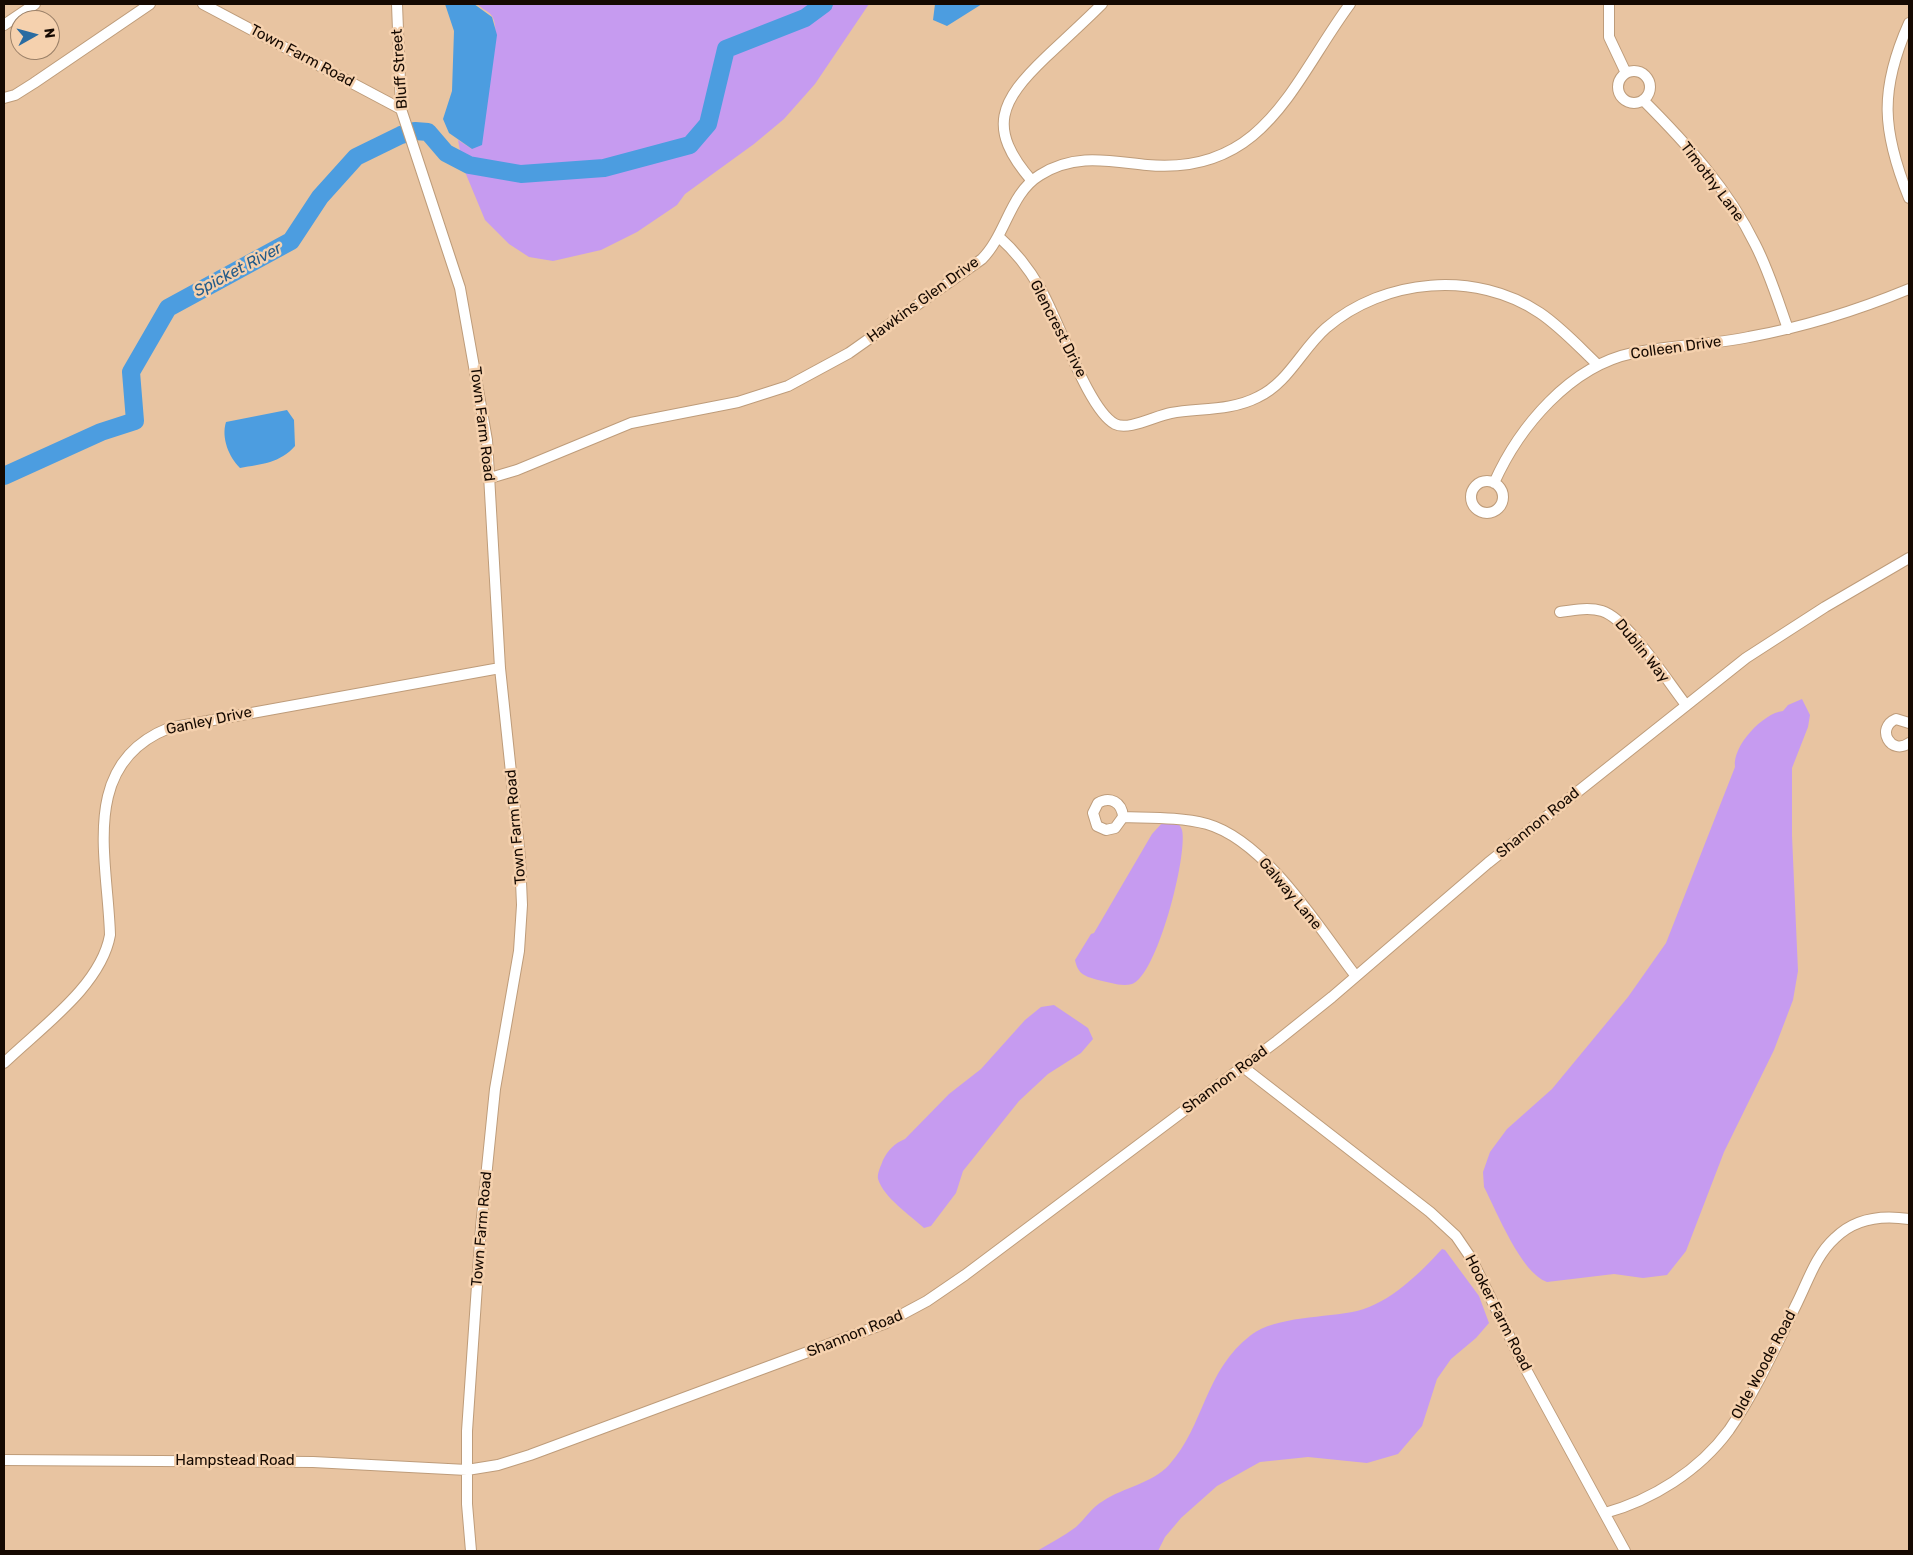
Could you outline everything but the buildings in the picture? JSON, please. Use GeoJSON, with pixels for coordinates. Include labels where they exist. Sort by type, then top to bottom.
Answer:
{"type":"FeatureCollection","features":[{"type":"Feature","properties":{"kind":"street"},"geometry":{"type":"LineString","coordinates":[[4,24],[35,4]]}},
{"type":"Feature","properties":{"kind":"street"},"geometry":{"type":"LineString","coordinates":[[4,98],[21,91],[150,4]]}},
{"type":"Feature","properties":{"kind":"street","name":"Town Farm Road"},"geometry":{"type":"LineString","coordinates":[[203,4],[402,109]]}},
{"type":"Feature","properties":{"kind":"street","name":"Bluff Street"},"geometry":{"type":"LineString","coordinates":[[397,4],[402,109],[428,190]]}},
{"type":"Feature","properties":{"kind":"street"},"geometry":{"type":"LineString","coordinates":[[1032,181],[1015,160],[1006,141],[1004,128],[1008,102],[1022,80],[1102,4]]}},
{"type":"Feature","properties":{"kind":"street","name":"Hawkins Glen Drive"},"geometry":{"type":"LineString","coordinates":[[490,478],[517,470],[631,423],[738,402],[772,393],[803,380],[848,354],[974,265],[988,253],[999,237],[1017,201],[1032,181],[1047,171],[1078,160],[1173,166],[1206,160],[1238,146],[1256,134],[1274,118],[1350,4]]}},
{"type":"Feature","properties":{"kind":"street"},"geometry":{"type":"LineString","coordinates":[[1609,4],[1609,37],[1626,73]]}},
{"type":"Feature","properties":{"kind":"street"},"geometry":{"type":"LineString","coordinates":[[1909,23],[1893,66],[1886,112],[1894,158],[1909,198]]}},
{"type":"Feature","properties":{"kind":"street"},"geometry":{"type":"LineString","coordinates":[[1636,70],[1647,77],[1650,90],[1643,100],[1630,102],[1620,94],[1618,84],[1626,73],[1636,70]]}},
{"type":"Feature","properties":{"kind":"street","name":"Timothy Lane"},"geometry":{"type":"LineString","coordinates":[[1643,100],[1702,164],[1741,219],[1762,259],[1788,329]]}},
{"type":"Feature","properties":{"kind":"street","name":"Town Farm Road"},"geometry":{"type":"LineString","coordinates":[[428,190],[465,311],[480,392],[490,478],[500,668],[518,841],[522,905],[519,952],[495,1089],[485,1181],[468,1406],[467,1504],[471,1551]]}},
{"type":"Feature","properties":{"kind":"street","name":"Glencrest Drive"},"geometry":{"type":"LineString","coordinates":[[999,237],[1024,264],[1041,289],[1091,395],[1104,415],[1113,423],[1132,425],[1162,415],[1228,407],[1260,397],[1277,384],[1310,344],[1341,316],[1379,297],[1413,288],[1452,285],[1471,287],[1490,291],[1525,304],[1554,324],[1598,365]]}},
{"type":"Feature","properties":{"kind":"street","name":"Colleen Drive"},"geometry":{"type":"LineString","coordinates":[[1494,483],[1516,440],[1530,421],[1561,391],[1598,365],[1630,353],[1747,338],[1788,329],[1909,290]]}},
{"type":"Feature","properties":{"kind":"street","name":"Shannon Road"},"geometry":{"type":"LineString","coordinates":[[467,1470],[498,1465],[530,1455],[865,1332],[907,1313],[965,1275],[1243,1067],[1332,997],[1355,975],[1488,863],[1686,705],[1775,638],[1909,558]]}},
{"type":"Feature","properties":{"kind":"street","name":"Dublin Way"},"geometry":{"type":"LineString","coordinates":[[1560,612],[1586,609],[1600,610],[1612,615],[1630,633],[1686,705]]}},
{"type":"Feature","properties":{"kind":"street","name":"Ganley Drive"},"geometry":{"type":"LineString","coordinates":[[4,1063],[87,984],[100,966],[107,950],[110,926],[103,838],[105,803],[112,782],[123,762],[139,745],[169,728],[500,668]]}},
{"type":"Feature","properties":{"kind":"street"},"geometry":{"type":"LineString","coordinates":[[1908,720],[1896,719],[1891,721],[1886,728],[1886,737],[1895,746],[1904,746],[1909,743]]}},
{"type":"Feature","properties":{"kind":"street","name":"Galway Lane"},"geometry":{"type":"LineString","coordinates":[[1123,817],[1181,820],[1208,825],[1241,841],[1282,881],[1355,975]]}},
{"type":"Feature","properties":{"kind":"street","name":"Hooker Farm Road"},"geometry":{"type":"LineString","coordinates":[[1243,1067],[1430,1212],[1456,1236],[1488,1289],[1523,1364],[1625,1551]]}},
{"type":"Feature","properties":{"kind":"street","name":"Olde Woode Road"},"geometry":{"type":"LineString","coordinates":[[1605,1513],[1660,1491],[1691,1469],[1714,1448],[1728,1431],[1751,1394],[1818,1259],[1834,1238],[1865,1220],[1888,1217],[1909,1219]]}},
{"type":"Feature","properties":{"kind":"street","name":"Hampstead Road"},"geometry":{"type":"LineString","coordinates":[[4,1460],[313,1462],[467,1470]]}},
{"type":"Feature","properties":{"kind":"shaded area"},"geometry":{"type":"Polygon","coordinates":[[[478,4],[869,4],[815,84],[784,119],[754,144],[685,194],[677,205],[637,232],[601,250],[553,261],[529,257],[509,244],[485,220],[463,167],[458,140],[472,149],[489,81],[495,42],[495,26],[492,16],[478,4]]]}},
{"type":"Feature","properties":{"kind":"shaded area"},"geometry":{"type":"Polygon","coordinates":[[[1802,699],[1810,715],[1808,727],[1792,768],[1792,836],[1798,971],[1793,1000],[1774,1050],[1724,1152],[1686,1251],[1667,1275],[1643,1278],[1614,1274],[1547,1282],[1537,1276],[1519,1255],[1484,1187],[1483,1172],[1490,1152],[1507,1129],[1552,1089],[1628,997],[1666,943],[1735,767],[1738,750],[1758,724],[1775,713],[1783,711],[1788,705],[1802,699]]]}},
{"type":"Feature","properties":{"kind":"shaded area"},"geometry":{"type":"Polygon","coordinates":[[[1176,820],[1182,830],[1183,843],[1175,888],[1160,938],[1142,976],[1132,984],[1124,985],[1085,976],[1078,968],[1075,960],[1091,934],[1094,933],[1152,834],[1163,822],[1176,820]]]}},
{"type":"Feature","properties":{"kind":"shaded area"},"geometry":{"type":"Polygon","coordinates":[[[1054,1005],[1088,1028],[1093,1039],[1081,1053],[1048,1074],[1019,1101],[963,1171],[956,1193],[931,1226],[924,1228],[898,1206],[881,1186],[878,1174],[885,1156],[892,1147],[905,1139],[949,1094],[981,1069],[1025,1020],[1041,1007],[1054,1005]]]}},
{"type":"Feature","properties":{"kind":"shaded area"},"geometry":{"type":"Polygon","coordinates":[[[1442,1249],[1445,1250],[1479,1296],[1489,1323],[1476,1338],[1451,1359],[1437,1379],[1422,1426],[1398,1454],[1367,1463],[1308,1457],[1260,1462],[1217,1486],[1181,1518],[1165,1537],[1158,1551],[1037,1551],[1076,1527],[1092,1510],[1111,1496],[1154,1477],[1169,1465],[1190,1433],[1223,1365],[1235,1349],[1251,1335],[1274,1324],[1302,1318],[1357,1311],[1369,1307],[1404,1286],[1442,1249]]]}},
{"type":"Feature","properties":{"kind":"water"},"geometry":{"type":"Polygon","coordinates":[[[445,4],[474,4],[492,17],[497,35],[482,145],[472,149],[449,133],[443,119],[452,91],[454,31],[445,4]]]}},
{"type":"Feature","properties":{"kind":"water"},"geometry":{"type":"Polygon","coordinates":[[[935,4],[982,4],[947,26],[933,20],[935,4]]]}},
{"type":"Feature","properties":{"kind":"water"},"geometry":{"type":"Polygon","coordinates":[[[287,410],[294,420],[295,446],[277,459],[263,464],[240,468],[232,458],[225,441],[226,422],[287,410]]]}},
{"type":"Feature","properties":{"kind":"waterway","name":"Spicket River"},"geometry":{"type":"LineString","coordinates":[[4,476],[101,432],[135,421],[131,372],[168,308],[291,241],[320,197],[356,157],[401,135],[415,131],[428,132],[446,153],[469,165],[521,174],[604,168],[690,145],[708,124],[726,49],[805,18],[824,4]]}}]}
